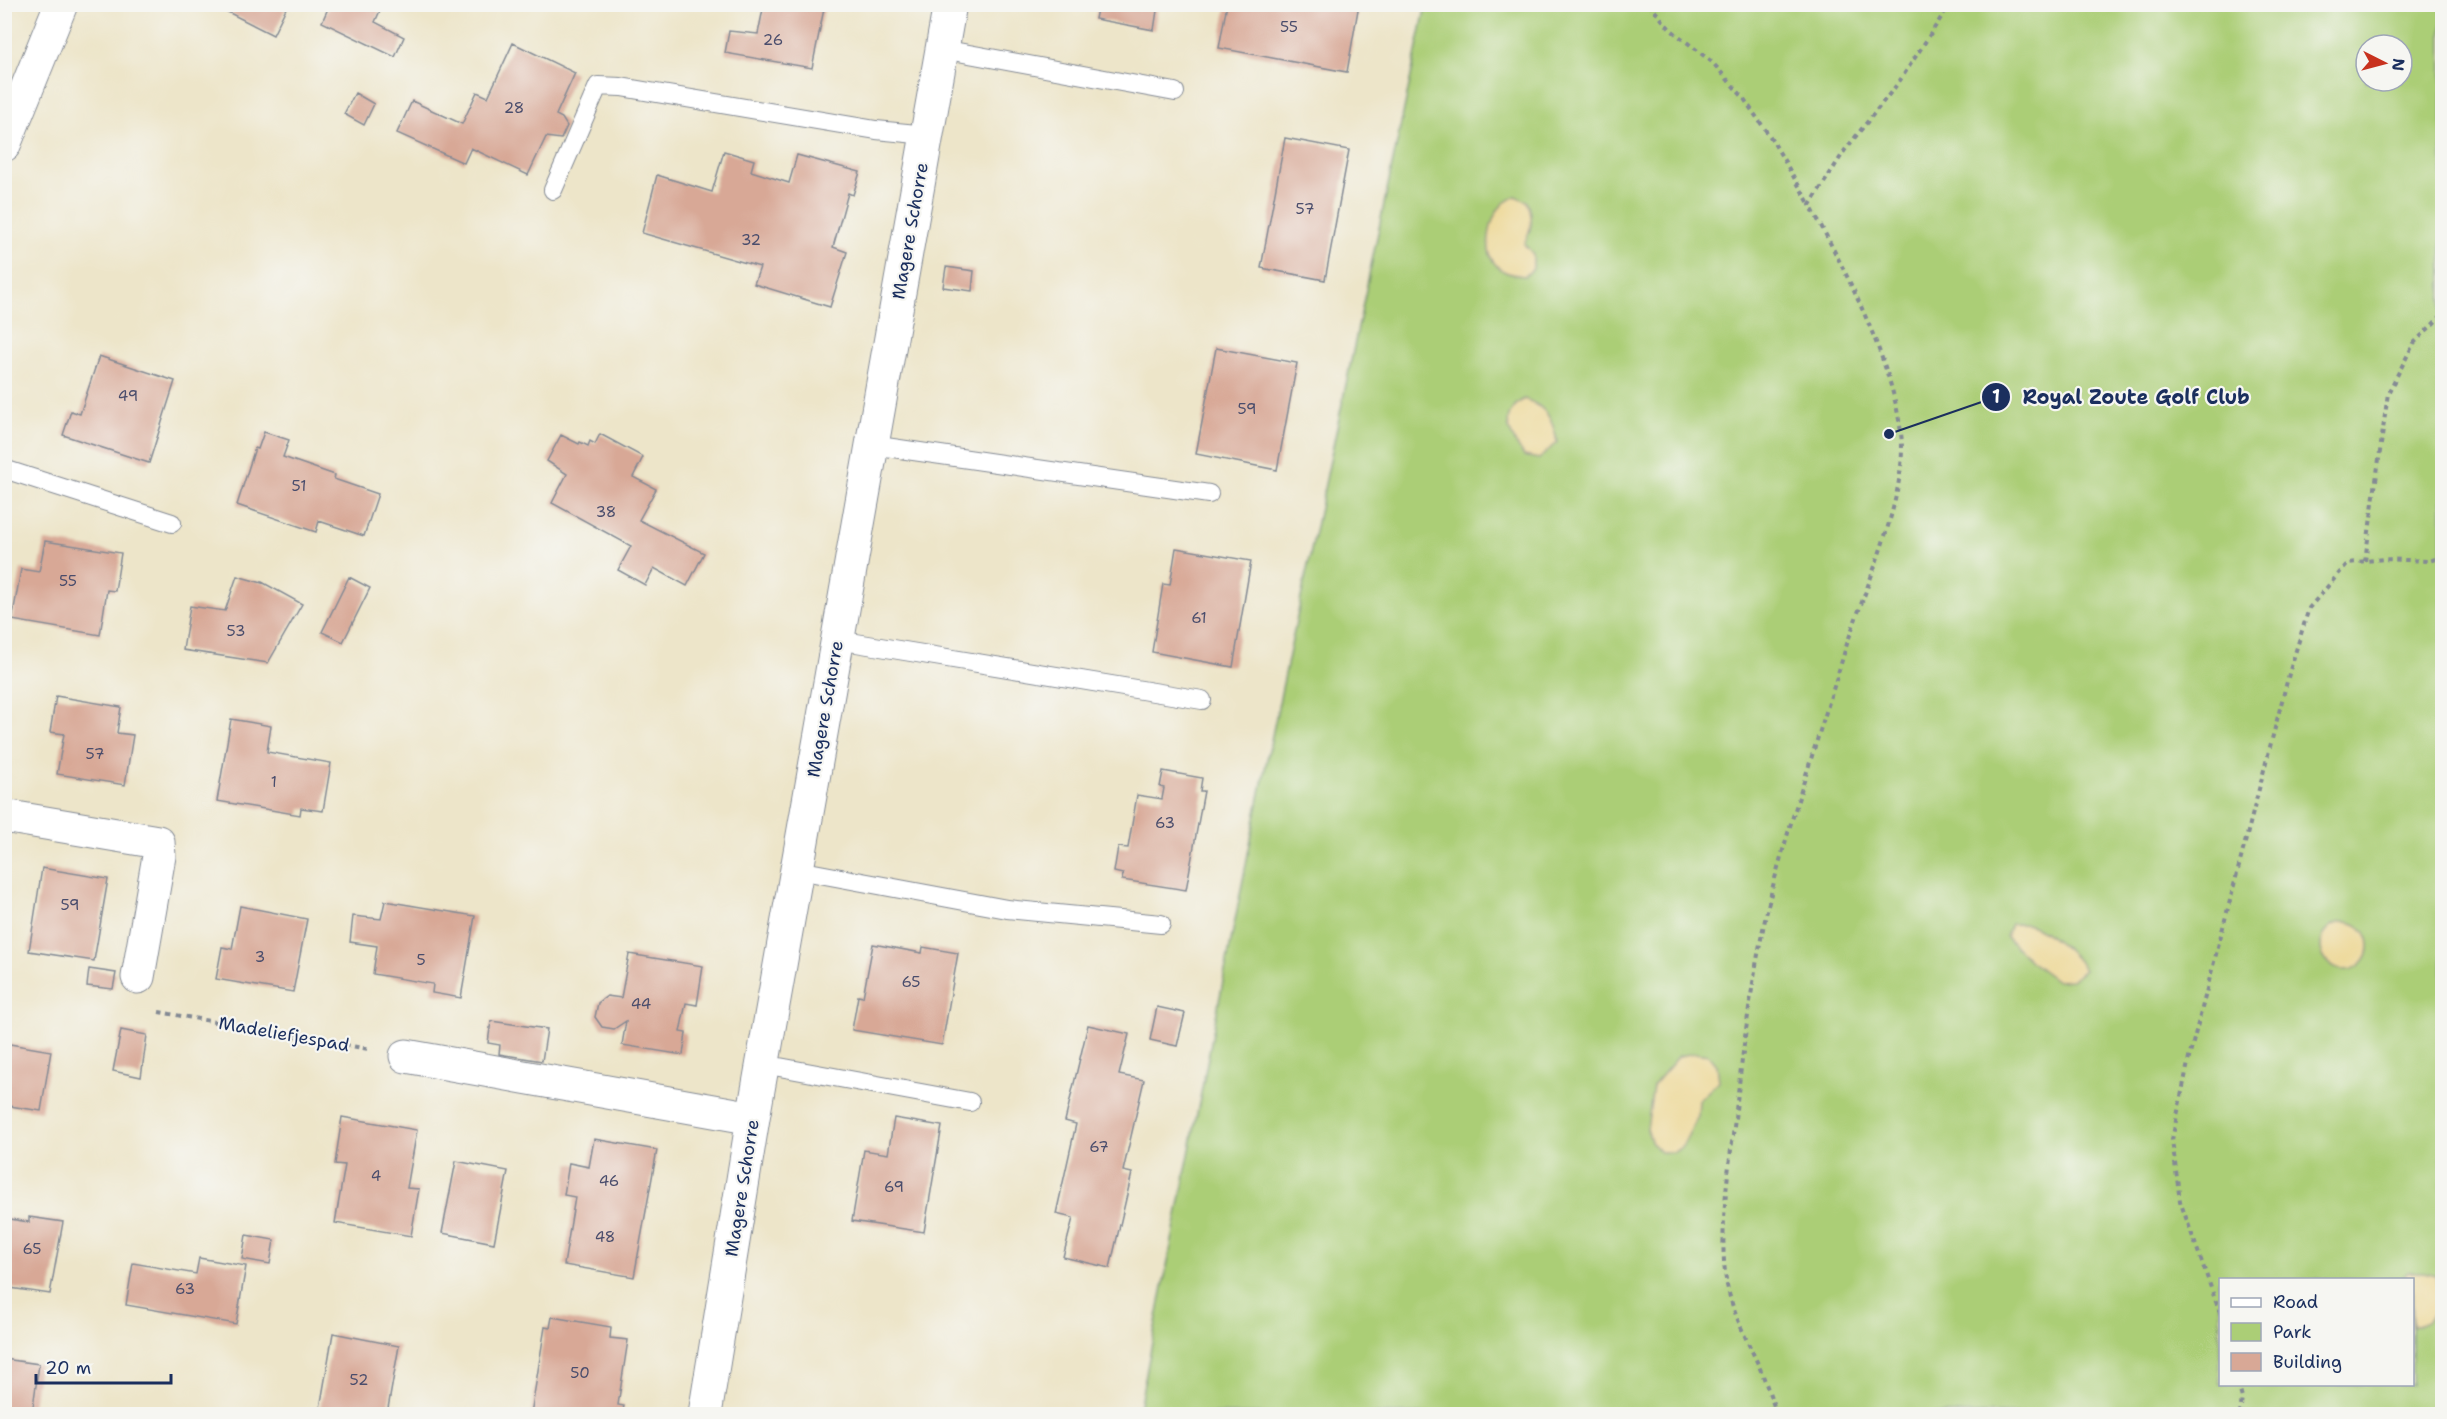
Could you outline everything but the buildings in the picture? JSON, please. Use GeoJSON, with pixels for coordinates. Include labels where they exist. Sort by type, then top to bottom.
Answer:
{"type":"FeatureCollection","features":[{"type":"Feature","properties":{"kind":"street"},"geometry":{"type":"LineString","coordinates":[[4,145],[61,4]]}},
{"type":"Feature","properties":{"kind":"street","name":"Magere Schorre"},"geometry":{"type":"LineString","coordinates":[[705,1414],[753,1118],[950,4]]}},
{"type":"Feature","properties":{"kind":"street"},"geometry":{"type":"LineString","coordinates":[[4,816],[141,837],[158,842],[159,856],[138,977]]}},
{"type":"Feature","properties":{"kind":"street"},"geometry":{"type":"LineString","coordinates":[[406,1056],[753,1118]]}},
{"type":"Feature","properties":{"kind":"lane"},"geometry":{"type":"LineString","coordinates":[[942,49],[1175,92]]}},
{"type":"Feature","properties":{"kind":"lane"},"geometry":{"type":"LineString","coordinates":[[553,190],[598,86],[621,87],[876,130],[927,135]]}},
{"type":"Feature","properties":{"kind":"lane"},"geometry":{"type":"LineString","coordinates":[[872,445],[1209,494]]}},
{"type":"Feature","properties":{"kind":"lane"},"geometry":{"type":"LineString","coordinates":[[4,469],[172,524]]}},
{"type":"Feature","properties":{"kind":"lane"},"geometry":{"type":"LineString","coordinates":[[838,640],[1202,700]]}},
{"type":"Feature","properties":{"kind":"lane"},"geometry":{"type":"LineString","coordinates":[[798,870],[1006,909],[1161,924]]}},
{"type":"Feature","properties":{"kind":"lane"},"geometry":{"type":"LineString","coordinates":[[763,1064],[970,1102]]}},
{"type":"Feature","properties":{"kind":"path"},"geometry":{"type":"LineString","coordinates":[[1648,4],[1670,29],[1712,62],[1742,96],[1771,138],[1842,263],[1885,369],[1901,434],[1901,473],[1888,522],[1857,614],[1777,873],[1747,1009],[1725,1233],[1727,1283],[1739,1328],[1761,1371],[1777,1414]]}},
{"type":"Feature","properties":{"kind":"path"},"geometry":{"type":"LineString","coordinates":[[1810,205],[1845,150],[1899,82],[1950,4]]}},
{"type":"Feature","properties":{"kind":"path"},"geometry":{"type":"LineString","coordinates":[[2365,561],[2388,393],[2414,343],[2442,315]]}},
{"type":"Feature","properties":{"kind":"path"},"geometry":{"type":"LineString","coordinates":[[2219,1310],[2180,1201],[2172,1140],[2188,1058],[2248,825],[2309,609],[2348,563],[2383,559],[2429,561],[2442,557]]}},
{"type":"Feature","properties":{"kind":"path","name":"Madeliefjespad"},"geometry":{"type":"LineString","coordinates":[[138,977],[133,1008],[406,1056]]}},
{"type":"Feature","properties":{"kind":"path"},"geometry":{"type":"LineString","coordinates":[[2239,1386],[2242,1398],[2240,1414]]}},
{"type":"Feature","properties":{"kind":"green space"},"geometry":{"type":"Polygon","coordinates":[[[1426,5],[2442,5],[2442,1414],[1138,1414],[1261,788],[1426,5]]]}},
{"type":"Feature","properties":{"kind":"sand"},"geometry":{"type":"Polygon","coordinates":[[[1515,196],[1527,201],[1531,213],[1529,233],[1524,244],[1533,254],[1533,269],[1525,276],[1502,270],[1496,265],[1489,251],[1489,234],[1494,217],[1503,204],[1515,196]]]}},
{"type":"Feature","properties":{"kind":"sand"},"geometry":{"type":"Polygon","coordinates":[[[1524,399],[1538,405],[1547,414],[1557,442],[1539,459],[1524,456],[1509,426],[1508,419],[1511,412],[1524,399]]]}},
{"type":"Feature","properties":{"kind":"sand"},"geometry":{"type":"Polygon","coordinates":[[[2340,922],[2350,922],[2362,929],[2369,941],[2369,951],[2362,963],[2350,970],[2340,970],[2325,959],[2321,951],[2321,941],[2332,926],[2340,922]]]}},
{"type":"Feature","properties":{"kind":"sand"},"geometry":{"type":"Polygon","coordinates":[[[2011,924],[2030,925],[2044,932],[2068,950],[2084,970],[2072,980],[2057,981],[2030,961],[2006,937],[2011,924]]]}},
{"type":"Feature","properties":{"kind":"sand"},"geometry":{"type":"Polygon","coordinates":[[[1695,1053],[1709,1055],[1717,1065],[1719,1081],[1699,1100],[1698,1116],[1682,1147],[1674,1152],[1661,1152],[1652,1144],[1647,1129],[1653,1086],[1679,1056],[1695,1053]]]}},
{"type":"Feature","properties":{"kind":"sand"},"geometry":{"type":"Polygon","coordinates":[[[2408,1272],[2435,1275],[2442,1294],[2442,1303],[2427,1321],[2414,1327],[2414,1278],[2403,1278],[2408,1272]]]}},
{"type":"Feature","properties":{"kind":"place","name":"Royal Zoute Golf Club"},"geometry":{"type":"Point","coordinates":[1889,434]}}]}
